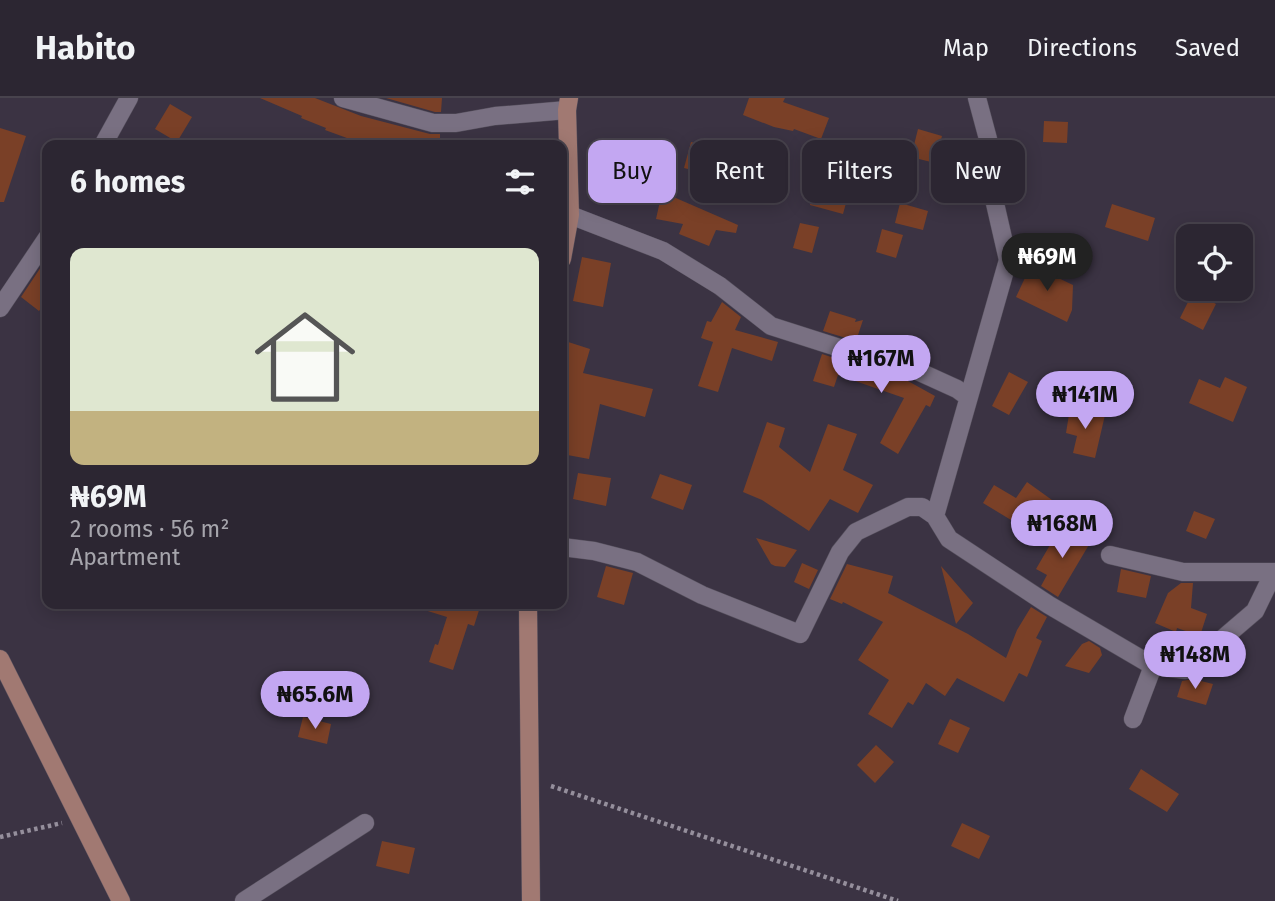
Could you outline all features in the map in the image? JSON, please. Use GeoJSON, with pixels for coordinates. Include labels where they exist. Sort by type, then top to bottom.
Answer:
{"type":"FeatureCollection","features":[{"type":"Feature","properties":{"kind":"street"},"geometry":{"type":"LineString","coordinates":[[106,140],[129,98]]}},
{"type":"Feature","properties":{"kind":"street"},"geometry":{"type":"LineString","coordinates":[[344,98],[433,123],[456,124],[568,104],[570,215],[567,232]]}},
{"type":"Feature","properties":{"kind":"street"},"geometry":{"type":"LineString","coordinates":[[935,516],[1008,260],[994,199],[988,139],[977,98]]}},
{"type":"Feature","properties":{"kind":"street"},"geometry":{"type":"LineString","coordinates":[[570,215],[663,251],[720,286],[771,326],[871,358],[891,359],[957,389],[968,397]]}},
{"type":"Feature","properties":{"kind":"street"},"geometry":{"type":"LineString","coordinates":[[0,308],[42,245]]}},
{"type":"Feature","properties":{"kind":"street"},"geometry":{"type":"LineString","coordinates":[[567,548],[594,551],[637,562],[702,595],[800,634],[840,552],[856,532],[908,507],[922,507],[935,516],[949,539],[1049,605],[1153,666],[1186,670],[1255,611],[1274,572],[1183,572],[1110,555]]}},
{"type":"Feature","properties":{"kind":"street"},"geometry":{"type":"LineString","coordinates":[[528,609],[531,901]]}},
{"type":"Feature","properties":{"kind":"street"},"geometry":{"type":"LineString","coordinates":[[0,659],[121,901]]}},
{"type":"Feature","properties":{"kind":"street"},"geometry":{"type":"LineString","coordinates":[[1133,719],[1153,666]]}},
{"type":"Feature","properties":{"kind":"street"},"geometry":{"type":"LineString","coordinates":[[244,901],[365,822]]}},
{"type":"Feature","properties":{"kind":"path"},"geometry":{"type":"LineString","coordinates":[[530,779],[898,901]]}},
{"type":"Feature","properties":{"kind":"path"},"geometry":{"type":"LineString","coordinates":[[0,836],[80,819]]}},
{"type":"Feature","properties":{"kind":"building"},"geometry":{"type":"Polygon","coordinates":[[[260,98],[315,98],[361,116],[430,134],[440,134],[440,140],[352,140],[325,130],[326,128],[301,118],[302,116],[260,98]]]}},
{"type":"Feature","properties":{"kind":"building"},"geometry":{"type":"Polygon","coordinates":[[[386,98],[442,98],[441,112],[435,112],[386,98]]]}},
{"type":"Feature","properties":{"kind":"building"},"geometry":{"type":"Polygon","coordinates":[[[749,98],[785,98],[783,102],[829,118],[821,139],[794,129],[774,127],[743,115],[749,98]]]}},
{"type":"Feature","properties":{"kind":"building"},"geometry":{"type":"Polygon","coordinates":[[[170,104],[192,117],[178,140],[155,129],[170,104]]]}},
{"type":"Feature","properties":{"kind":"building"},"geometry":{"type":"Polygon","coordinates":[[[1044,121],[1068,122],[1067,143],[1043,142],[1044,121]]]}},
{"type":"Feature","properties":{"kind":"building"},"geometry":{"type":"Polygon","coordinates":[[[0,128],[26,136],[4,202],[0,202],[0,128]]]}},
{"type":"Feature","properties":{"kind":"building"},"geometry":{"type":"Polygon","coordinates":[[[918,129],[942,136],[941,140],[931,140],[931,162],[917,158],[915,140],[918,129]]]}},
{"type":"Feature","properties":{"kind":"building"},"geometry":{"type":"Polygon","coordinates":[[[690,146],[690,170],[684,168],[690,146]]]}},
{"type":"Feature","properties":{"kind":"building"},"geometry":{"type":"Polygon","coordinates":[[[676,198],[738,225],[736,233],[716,230],[709,246],[679,234],[683,224],[656,219],[660,203],[676,203],[676,198]]]}},
{"type":"Feature","properties":{"kind":"building"},"geometry":{"type":"Polygon","coordinates":[[[810,203],[846,203],[843,214],[810,203]]]}},
{"type":"Feature","properties":{"kind":"building"},"geometry":{"type":"Polygon","coordinates":[[[900,203],[928,211],[923,230],[895,223],[900,203]]]}},
{"type":"Feature","properties":{"kind":"building"},"geometry":{"type":"Polygon","coordinates":[[[1112,204],[1155,218],[1148,241],[1105,227],[1112,204]]]}},
{"type":"Feature","properties":{"kind":"building"},"geometry":{"type":"Polygon","coordinates":[[[800,223],[819,227],[812,253],[793,248],[800,223]]]}},
{"type":"Feature","properties":{"kind":"building"},"geometry":{"type":"Polygon","coordinates":[[[882,229],[903,235],[896,258],[876,252],[882,229]]]}},
{"type":"Feature","properties":{"kind":"building"},"geometry":{"type":"Polygon","coordinates":[[[582,257],[611,263],[603,307],[573,301],[582,257]]]}},
{"type":"Feature","properties":{"kind":"building"},"geometry":{"type":"Polygon","coordinates":[[[1031,265],[1073,285],[1072,310],[1067,322],[1016,297],[1031,265]]]}},
{"type":"Feature","properties":{"kind":"building"},"geometry":{"type":"Polygon","coordinates":[[[42,266],[42,307],[39,311],[21,297],[42,266]]]}},
{"type":"Feature","properties":{"kind":"building"},"geometry":{"type":"Polygon","coordinates":[[[1188,301],[1210,301],[1216,304],[1203,330],[1180,318],[1188,301]]]}},
{"type":"Feature","properties":{"kind":"building"},"geometry":{"type":"Polygon","coordinates":[[[722,302],[741,317],[735,330],[778,342],[772,361],[732,348],[718,392],[698,386],[713,342],[701,338],[707,321],[711,322],[722,302]]]}},
{"type":"Feature","properties":{"kind":"building"},"geometry":{"type":"Polygon","coordinates":[[[830,311],[856,319],[855,322],[863,320],[856,341],[823,331],[830,311]]]}},
{"type":"Feature","properties":{"kind":"building"},"geometry":{"type":"Polygon","coordinates":[[[567,342],[590,349],[583,373],[653,389],[645,417],[600,404],[589,459],[567,455],[567,342]]]}},
{"type":"Feature","properties":{"kind":"building"},"geometry":{"type":"Polygon","coordinates":[[[822,354],[868,369],[888,370],[935,396],[930,407],[926,405],[898,454],[880,443],[904,398],[838,375],[834,387],[813,381],[822,354]]]}},
{"type":"Feature","properties":{"kind":"building"},"geometry":{"type":"Polygon","coordinates":[[[1009,372],[1028,382],[1009,415],[992,406],[1009,372]]]}},
{"type":"Feature","properties":{"kind":"building"},"geometry":{"type":"Polygon","coordinates":[[[1225,377],[1247,387],[1233,422],[1189,403],[1199,379],[1220,388],[1225,377]]]}},
{"type":"Feature","properties":{"kind":"building"},"geometry":{"type":"Polygon","coordinates":[[[1070,408],[1105,415],[1095,458],[1073,453],[1077,436],[1066,433],[1070,408]]]}},
{"type":"Feature","properties":{"kind":"building"},"geometry":{"type":"Polygon","coordinates":[[[767,422],[785,428],[779,447],[810,472],[828,424],[857,434],[843,470],[873,485],[858,513],[830,499],[809,531],[762,500],[743,492],[767,422]]]}},
{"type":"Feature","properties":{"kind":"building"},"geometry":{"type":"Polygon","coordinates":[[[578,473],[611,478],[606,506],[573,499],[578,473]]]}},
{"type":"Feature","properties":{"kind":"building"},"geometry":{"type":"Polygon","coordinates":[[[660,474],[692,485],[683,510],[651,498],[660,474]]]}},
{"type":"Feature","properties":{"kind":"building"},"geometry":{"type":"Polygon","coordinates":[[[1027,482],[1052,500],[1034,526],[1016,512],[1011,520],[983,503],[994,485],[1016,498],[1027,482]]]}},
{"type":"Feature","properties":{"kind":"building"},"geometry":{"type":"Polygon","coordinates":[[[1194,511],[1215,519],[1206,539],[1186,531],[1194,511]]]}},
{"type":"Feature","properties":{"kind":"building"},"geometry":{"type":"Polygon","coordinates":[[[1061,526],[1090,543],[1058,597],[1041,586],[1047,575],[1036,569],[1061,526]]]}},
{"type":"Feature","properties":{"kind":"building"},"geometry":{"type":"Polygon","coordinates":[[[756,538],[797,550],[785,567],[775,566],[771,564],[756,538]]]}},
{"type":"Feature","properties":{"kind":"building"},"geometry":{"type":"Polygon","coordinates":[[[802,563],[818,570],[809,589],[794,582],[802,563]]]}},
{"type":"Feature","properties":{"kind":"building"},"geometry":{"type":"Polygon","coordinates":[[[847,564],[893,576],[888,593],[968,634],[1006,658],[1017,630],[1031,607],[1047,617],[1036,638],[1042,641],[1027,677],[1019,673],[1004,702],[957,678],[945,696],[926,683],[913,705],[908,702],[892,728],[868,714],[889,680],[858,660],[883,622],[843,602],[842,604],[830,599],[847,564]]]}},
{"type":"Feature","properties":{"kind":"building"},"geometry":{"type":"Polygon","coordinates":[[[606,566],[633,573],[624,605],[597,597],[606,566]]]}},
{"type":"Feature","properties":{"kind":"building"},"geometry":{"type":"Polygon","coordinates":[[[941,566],[973,603],[956,624],[941,566]]]}},
{"type":"Feature","properties":{"kind":"building"},"geometry":{"type":"Polygon","coordinates":[[[1121,569],[1151,576],[1146,598],[1117,592],[1121,569]]]}},
{"type":"Feature","properties":{"kind":"building"},"geometry":{"type":"Polygon","coordinates":[[[1181,583],[1193,583],[1191,608],[1207,614],[1200,636],[1177,628],[1176,632],[1155,623],[1168,593],[1181,583]]]}},
{"type":"Feature","properties":{"kind":"building"},"geometry":{"type":"Polygon","coordinates":[[[421,609],[479,609],[474,626],[468,624],[453,670],[429,662],[447,617],[421,609]]]}},
{"type":"Feature","properties":{"kind":"building"},"geometry":{"type":"Polygon","coordinates":[[[1089,641],[1100,648],[1102,655],[1089,673],[1065,666],[1082,644],[1089,641]]]}},
{"type":"Feature","properties":{"kind":"building"},"geometry":{"type":"Polygon","coordinates":[[[1193,679],[1213,684],[1206,705],[1177,697],[1182,681],[1193,679]]]}},
{"type":"Feature","properties":{"kind":"building"},"geometry":{"type":"Polygon","coordinates":[[[303,717],[331,724],[327,744],[298,737],[303,717]]]}},
{"type":"Feature","properties":{"kind":"building"},"geometry":{"type":"Polygon","coordinates":[[[950,719],[970,728],[958,753],[938,744],[950,719]]]}},
{"type":"Feature","properties":{"kind":"building"},"geometry":{"type":"Polygon","coordinates":[[[876,745],[894,762],[875,783],[857,765],[876,745]]]}},
{"type":"Feature","properties":{"kind":"building"},"geometry":{"type":"Polygon","coordinates":[[[1141,769],[1179,794],[1167,812],[1129,789],[1141,769]]]}},
{"type":"Feature","properties":{"kind":"building"},"geometry":{"type":"Polygon","coordinates":[[[962,823],[990,836],[979,859],[951,846],[962,823]]]}},
{"type":"Feature","properties":{"kind":"building"},"geometry":{"type":"Polygon","coordinates":[[[382,841],[415,848],[409,874],[376,866],[382,841]]]}}]}
